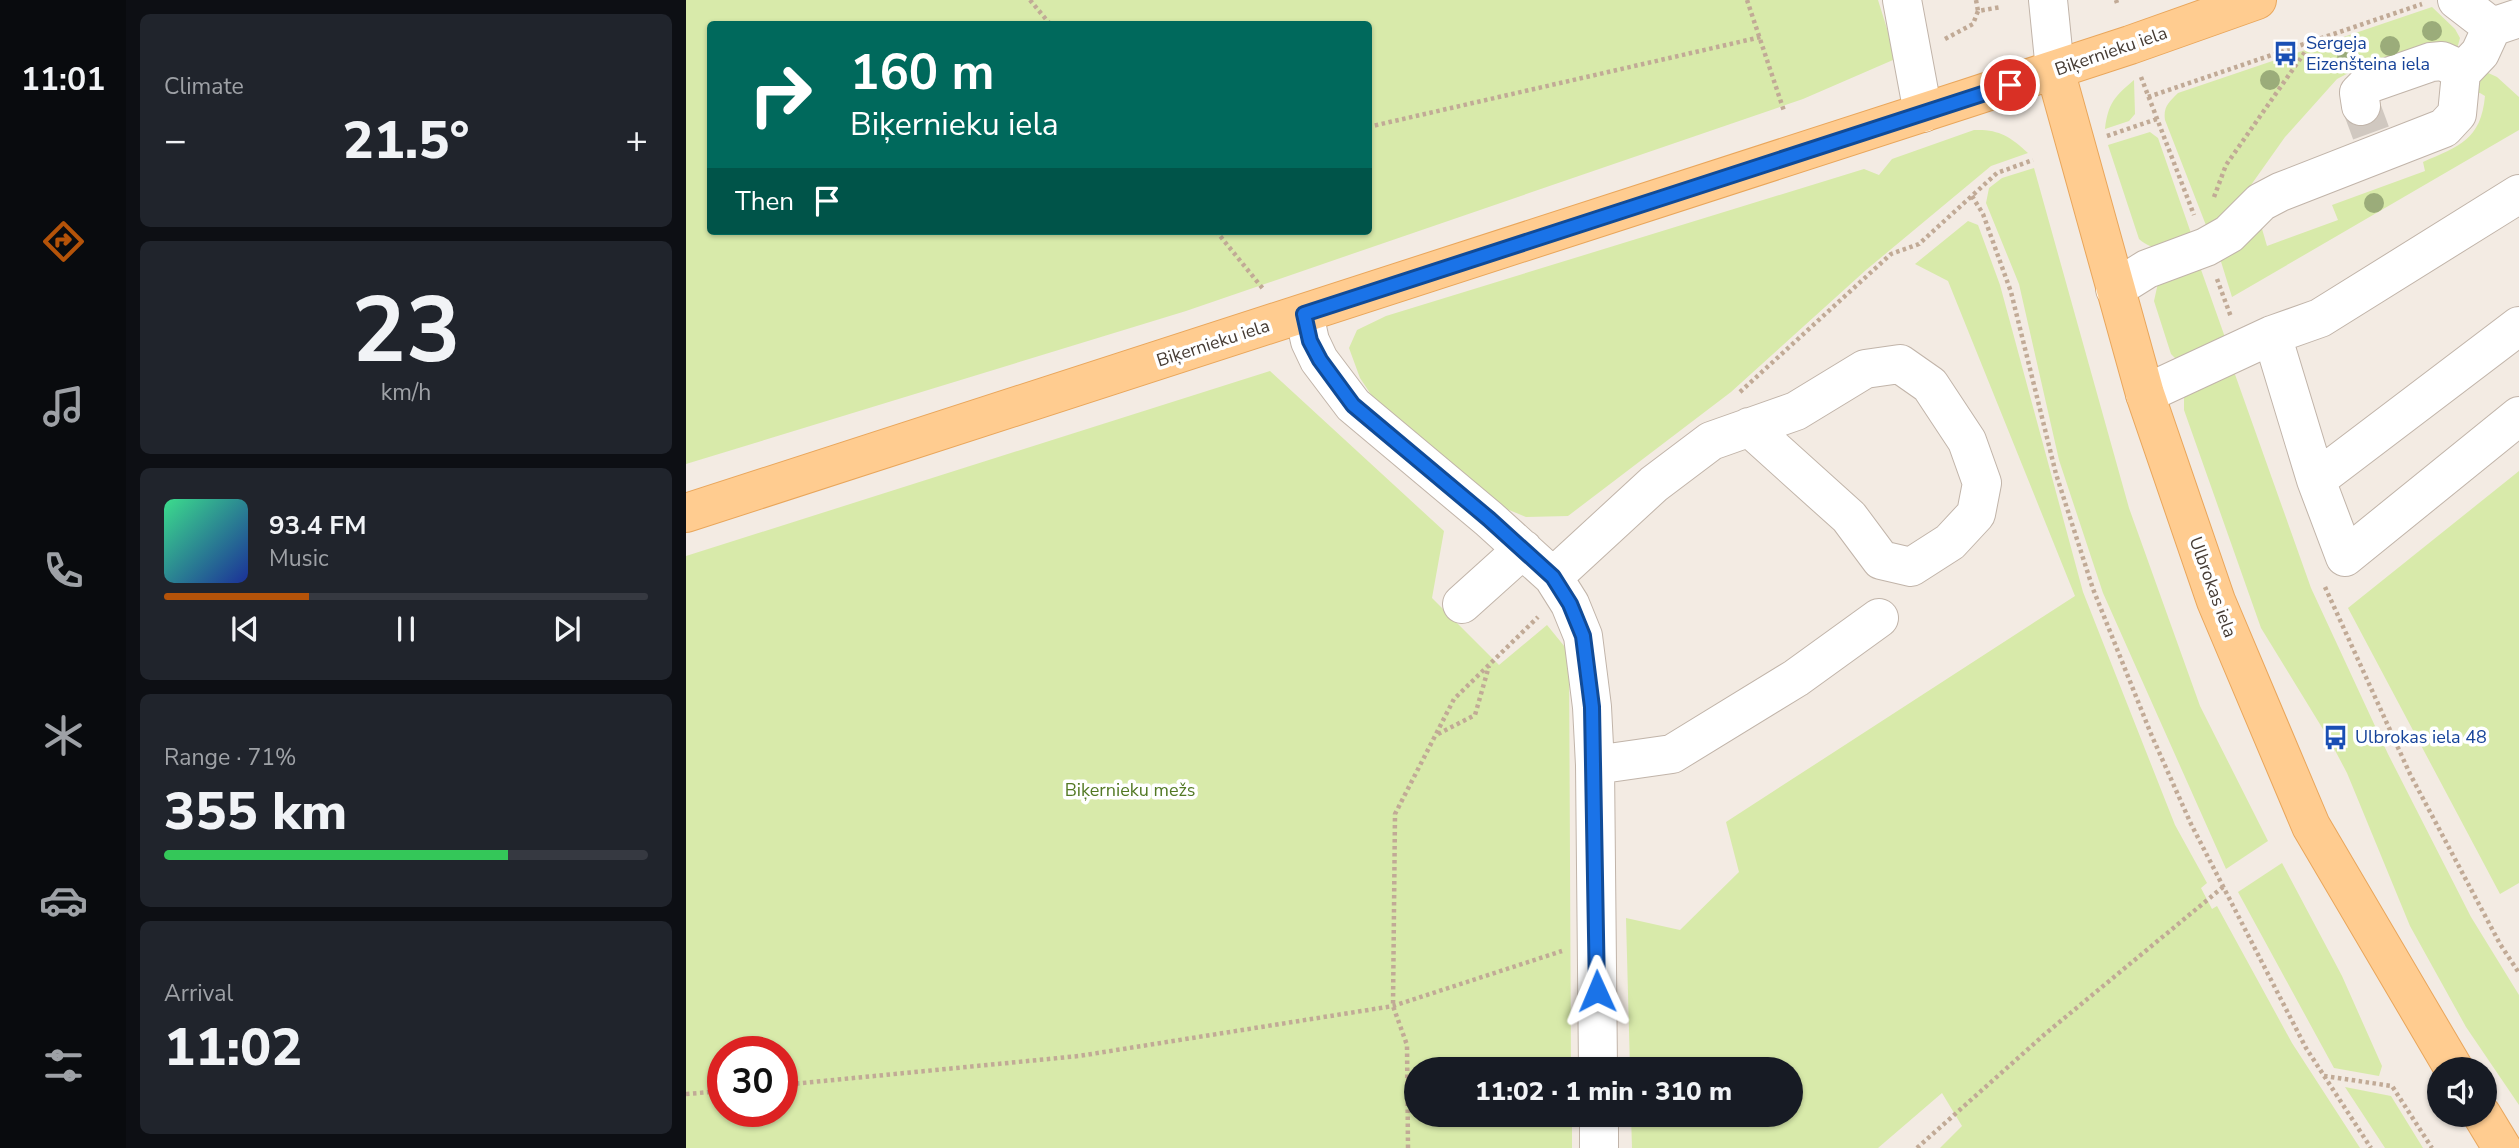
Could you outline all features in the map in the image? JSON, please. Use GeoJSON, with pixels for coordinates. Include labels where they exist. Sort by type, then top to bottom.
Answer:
{"type":"FeatureCollection","features":[{"type":"Feature","properties":{"kind":"main road","name":"Biķernieku iela"},"geometry":{"type":"LineString","coordinates":[[686,513],[2055,70],[2257,0]]}},
{"type":"Feature","properties":{"kind":"main road","name":"Ulbrokas iela"},"geometry":{"type":"LineString","coordinates":[[2055,70],[2145,394],[2216,601],[2311,826],[2447,1057]]}},
{"type":"Feature","properties":{"kind":"main road"},"geometry":{"type":"LineString","coordinates":[[2489,1127],[2502,1148]]}},
{"type":"Feature","properties":{"kind":"street"},"geometry":{"type":"LineString","coordinates":[[1902,0],[1923,113]]}},
{"type":"Feature","properties":{"kind":"street"},"geometry":{"type":"LineString","coordinates":[[2048,0],[2055,70]]}},
{"type":"Feature","properties":{"kind":"street"},"geometry":{"type":"LineString","coordinates":[[2115,289],[2147,269],[2206,247],[2229,234],[2245,216],[2371,130],[2444,128],[2457,114],[2460,73],[2480,53],[2512,31],[2457,0]]}},
{"type":"Feature","properties":{"kind":"street"},"geometry":{"type":"LineString","coordinates":[[2371,130],[2359,93],[2368,84],[2442,61],[2460,73]]}},
{"type":"Feature","properties":{"kind":"street"},"geometry":{"type":"LineString","coordinates":[[2145,394],[2272,335],[2320,318],[2519,194]]}},
{"type":"Feature","properties":{"kind":"street"},"geometry":{"type":"LineString","coordinates":[[1304,314],[1310,341],[1320,360],[1353,405],[1553,577],[1570,604],[1583,636],[1592,707],[1595,765],[1598,1057]]}},
{"type":"Feature","properties":{"kind":"street"},"geometry":{"type":"LineString","coordinates":[[2316,480],[2519,326]]}},
{"type":"Feature","properties":{"kind":"street"},"geometry":{"type":"LineString","coordinates":[[2272,335],[2316,480],[2344,557],[2519,416]]}},
{"type":"Feature","properties":{"kind":"street"},"geometry":{"type":"LineString","coordinates":[[1553,577],[1663,477],[1711,441],[1743,411],[1796,411],[1865,369],[1900,364],[1930,385],[1967,441],[1982,483],[1976,514],[1950,542],[1911,566],[1881,560],[1849,517],[1743,411]]}},
{"type":"Feature","properties":{"kind":"street"},"geometry":{"type":"LineString","coordinates":[[1462,604],[1523,549]]}},
{"type":"Feature","properties":{"kind":"street"},"geometry":{"type":"LineString","coordinates":[[1595,765],[1672,754],[1796,678],[1879,618]]}},
{"type":"Feature","properties":{"kind":"street"},"geometry":{"type":"LineString","coordinates":[[1599,1127],[1599,1148]]}},
{"type":"Feature","properties":{"kind":"path"},"geometry":{"type":"LineString","coordinates":[[1030,0],[1048,21]]}},
{"type":"Feature","properties":{"kind":"path"},"geometry":{"type":"LineString","coordinates":[[1747,0],[1784,111]]}},
{"type":"Feature","properties":{"kind":"path"},"geometry":{"type":"LineString","coordinates":[[1976,0],[1978,11]]}},
{"type":"Feature","properties":{"kind":"path"},"geometry":{"type":"LineString","coordinates":[[2148,97],[2432,0]]}},
{"type":"Feature","properties":{"kind":"path"},"geometry":{"type":"LineString","coordinates":[[1372,126],[1761,37]]}},
{"type":"Feature","properties":{"kind":"path"},"geometry":{"type":"LineString","coordinates":[[2213,200],[2226,165],[2312,41]]}},
{"type":"Feature","properties":{"kind":"path"},"geometry":{"type":"LineString","coordinates":[[2107,136],[2157,119],[2141,77]]}},
{"type":"Feature","properties":{"kind":"path"},"geometry":{"type":"LineString","coordinates":[[1743,411],[1891,254],[1919,244],[1997,173],[2033,160]]}},
{"type":"Feature","properties":{"kind":"path"},"geometry":{"type":"LineString","coordinates":[[1972,197],[1983,214],[2011,292],[2056,474],[2093,589],[2151,734],[2190,824],[2306,1048],[2371,1148]]}},
{"type":"Feature","properties":{"kind":"path"},"geometry":{"type":"LineString","coordinates":[[1219,235],[1266,292]]}},
{"type":"Feature","properties":{"kind":"path"},"geometry":{"type":"LineString","coordinates":[[1408,1148],[1406,1045],[1392,1006],[1395,814],[1454,698],[1537,621],[1553,577]]}},
{"type":"Feature","properties":{"kind":"path"},"geometry":{"type":"LineString","coordinates":[[1437,735],[1475,715],[1489,666]]}},
{"type":"Feature","properties":{"kind":"path"},"geometry":{"type":"LineString","coordinates":[[1916,1148],[2045,1034],[2223,887]]}},
{"type":"Feature","properties":{"kind":"path"},"geometry":{"type":"LineString","coordinates":[[798,1083],[1079,1056],[1392,1006],[1596,939]]}},
{"type":"Feature","properties":{"kind":"path"},"geometry":{"type":"LineString","coordinates":[[2323,1076],[2392,1086],[2432,1148]]}},
{"type":"Feature","properties":{"kind":"path"},"geometry":{"type":"LineString","coordinates":[[686,1094],[707,1092]]}},
{"type":"Feature","properties":{"kind":"green space"},"geometry":{"type":"Polygon","coordinates":[[[686,0],[1878,0],[1889,35],[1903,51],[1893,60],[1803,99],[1186,311],[686,464],[686,0]]]}},
{"type":"Feature","properties":{"kind":"green space"},"geometry":{"type":"Polygon","coordinates":[[[2432,7],[2455,29],[2460,38],[2457,49],[2360,67],[2337,79],[2285,137],[2234,209],[2209,233],[2165,120],[2169,102],[2178,93],[2432,7]]]}},
{"type":"Feature","properties":{"kind":"green space"},"geometry":{"type":"Polygon","coordinates":[[[2486,72],[2497,77],[2519,97],[2519,130],[2232,297],[2218,252],[2260,222],[2267,246],[2338,220],[2332,205],[2425,171],[2423,162],[2466,140],[2479,123],[2485,96],[2474,93],[2473,82],[2486,72]]]}},
{"type":"Feature","properties":{"kind":"green space"},"geometry":{"type":"Polygon","coordinates":[[[2134,80],[2135,114],[2129,121],[2105,129],[2114,101],[2134,80]]]}},
{"type":"Feature","properties":{"kind":"green space"},"geometry":{"type":"Polygon","coordinates":[[[1974,130],[2003,135],[2028,153],[1991,166],[1866,270],[1731,392],[1568,516],[1526,517],[1497,505],[1376,402],[1360,378],[1349,348],[1357,330],[1386,316],[1864,169],[1879,175],[1892,159],[1974,130]]]}},
{"type":"Feature","properties":{"kind":"green space"},"geometry":{"type":"Polygon","coordinates":[[[2150,132],[2158,138],[2193,239],[2158,248],[2139,239],[2108,145],[2150,132]]]}},
{"type":"Feature","properties":{"kind":"green space"},"geometry":{"type":"Polygon","coordinates":[[[2034,168],[2129,508],[2200,706],[2268,841],[2226,869],[2103,593],[2059,460],[2019,284],[1986,203],[1989,188],[2002,178],[2034,168]]]}},
{"type":"Feature","properties":{"kind":"green space"},"geometry":{"type":"Polygon","coordinates":[[[1968,221],[1978,225],[2000,285],[2083,592],[2175,825],[2207,883],[2201,888],[2212,909],[2217,906],[2292,1043],[2360,1148],[1940,1148],[1962,1126],[1942,1093],[1878,1148],[1632,1148],[1631,1127],[1803,1127],[1803,1057],[1630,1057],[1626,918],[1680,930],[1739,872],[1726,822],[2075,596],[1948,281],[1915,264],[1968,221]]]}},
{"type":"Feature","properties":{"kind":"green space"},"geometry":{"type":"Polygon","coordinates":[[[2199,264],[2227,343],[2176,359],[2171,354],[2154,301],[2158,283],[2199,264]]]}},
{"type":"Feature","properties":{"kind":"green space"},"geometry":{"type":"Polygon","coordinates":[[[2232,366],[2311,588],[2388,754],[2471,917],[2519,995],[2519,1105],[2497,1073],[2497,1057],[2486,1057],[2466,1027],[2410,926],[2347,773],[2261,628],[2184,410],[2184,397],[2190,388],[2232,366]]]}},
{"type":"Feature","properties":{"kind":"green space","name":"Biķernieku mežs"},"geometry":{"type":"Polygon","coordinates":[[[1270,371],[1444,531],[1432,598],[1499,665],[1547,625],[1569,652],[1571,1057],[1404,1057],[1404,1127],[1572,1127],[1572,1148],[686,1148],[686,556],[1270,371]]]}},
{"type":"Feature","properties":{"kind":"green space"},"geometry":{"type":"Polygon","coordinates":[[[2519,471],[2519,883],[2500,894],[2348,608],[2519,471]]]}},
{"type":"Feature","properties":{"kind":"green space"},"geometry":{"type":"Polygon","coordinates":[[[2282,863],[2342,976],[2382,1066],[2379,1076],[2334,1068],[2238,892],[2282,863]]]}},
{"type":"Feature","properties":{"kind":"green space"},"geometry":{"type":"Polygon","coordinates":[[[2345,1087],[2391,1096],[2423,1148],[2385,1148],[2345,1087]]]}},
{"type":"Feature","properties":{"kind":"tunnel"},"geometry":{"type":"LineString","coordinates":[[2361,106],[2371,133]]}},
{"type":"Feature","properties":{"kind":"place","name":"Sergeja Eizenšteina iela"},"geometry":{"type":"Point","coordinates":[2286,53]}},
{"type":"Feature","properties":{"kind":"place","name":"Ulbrokas iela 48"},"geometry":{"type":"Point","coordinates":[2335,737]}},
{"type":"Feature","properties":{"kind":"route"},"geometry":{"type":"LineString","coordinates":[[1597,991],[1592,707],[1583,636],[1570,604],[1553,577],[1489,519],[1353,405],[1320,360],[1310,341],[1304,314],[2010,85]]}}]}
